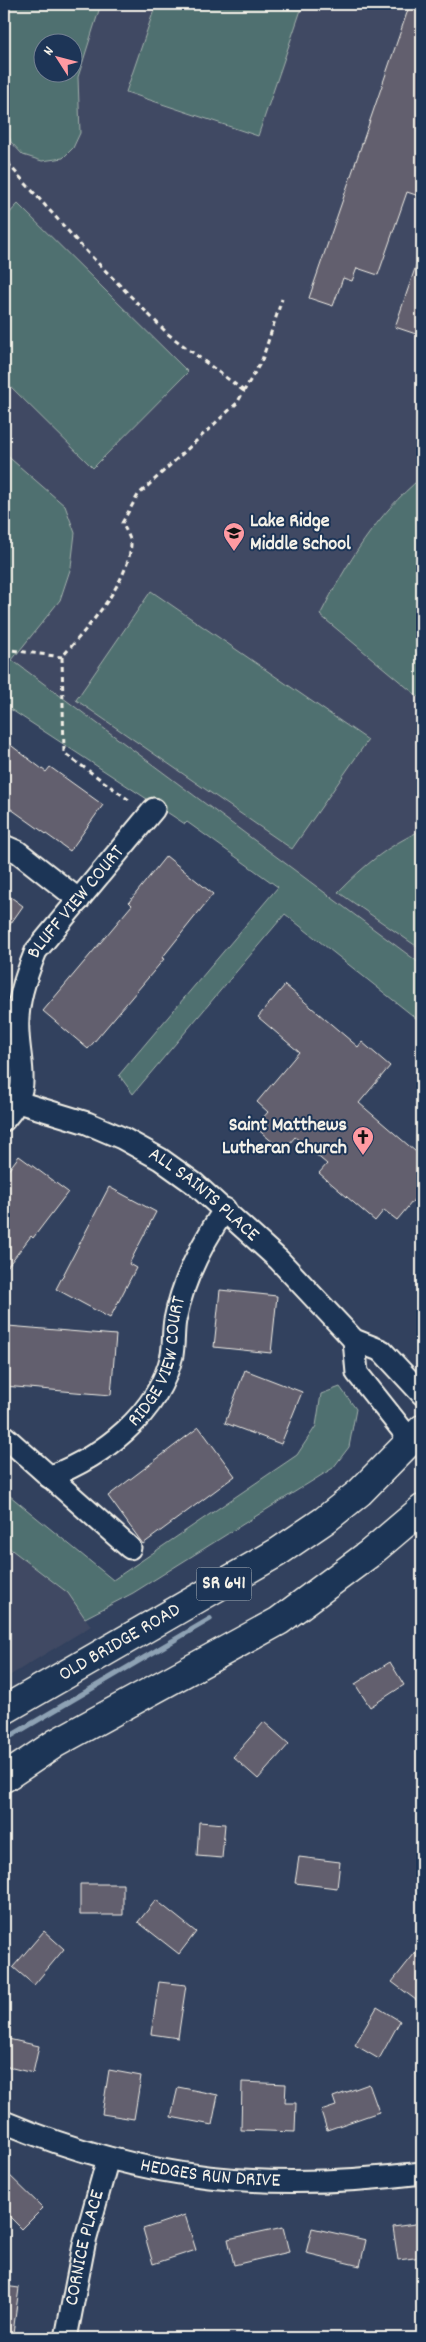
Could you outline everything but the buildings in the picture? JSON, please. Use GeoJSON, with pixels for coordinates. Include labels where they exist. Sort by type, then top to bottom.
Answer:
{"type":"FeatureCollection","features":[{"type":"Feature","properties":{"kind":"main road","name":"OLD BRIDGE ROAD"},"geometry":{"type":"LineString","coordinates":[[4,1710],[278,1552],[325,1520],[360,1492],[417,1435]]}},
{"type":"Feature","properties":{"kind":"main road"},"geometry":{"type":"LineString","coordinates":[[4,1778],[56,1744],[279,1621],[370,1554],[422,1509]]}},
{"type":"Feature","properties":{"kind":"street","name":"BLUFF VIEW COURT"},"geometry":{"type":"LineString","coordinates":[[4,1120],[18,1102],[22,1089],[23,1072],[18,1033],[19,1001],[36,951],[154,809]]}},
{"type":"Feature","properties":{"kind":"street"},"geometry":{"type":"LineString","coordinates":[[4,846],[18,852],[79,900]]}},
{"type":"Feature","properties":{"kind":"street","name":"ALL SAINTS PLACE"},"geometry":{"type":"LineString","coordinates":[[18,1102],[87,1123],[122,1138],[181,1174],[225,1209],[279,1260],[354,1340],[382,1351],[422,1394]]}},
{"type":"Feature","properties":{"kind":"street","name":"RIDGE VIEW COURT"},"geometry":{"type":"LineString","coordinates":[[49,1477],[76,1466],[106,1448],[127,1429],[146,1407],[161,1382],[172,1355],[175,1321],[193,1262],[209,1232],[225,1209]]}},
{"type":"Feature","properties":{"kind":"street"},"geometry":{"type":"LineString","coordinates":[[354,1340],[357,1373],[417,1435]]}},
{"type":"Feature","properties":{"kind":"street"},"geometry":{"type":"LineString","coordinates":[[4,1436],[130,1548]]}},
{"type":"Feature","properties":{"kind":"street","name":"HEDGES RUN DRIVE"},"geometry":{"type":"LineString","coordinates":[[4,2122],[58,2143],[108,2158],[199,2177],[257,2182],[351,2181],[422,2173]]}},
{"type":"Feature","properties":{"kind":"street","name":"CORNICE PLACE"},"geometry":{"type":"LineString","coordinates":[[66,2338],[84,2245],[108,2158]]}},
{"type":"Feature","properties":{"kind":"path"},"geometry":{"type":"LineString","coordinates":[[4,145],[10,166],[85,250],[168,334],[244,391]]}},
{"type":"Feature","properties":{"kind":"path"},"geometry":{"type":"LineString","coordinates":[[4,176],[10,166]]}},
{"type":"Feature","properties":{"kind":"path"},"geometry":{"type":"LineString","coordinates":[[128,800],[64,753],[62,657],[92,621],[125,571],[131,543],[122,523],[138,495],[237,403],[262,360],[282,299]]}},
{"type":"Feature","properties":{"kind":"path"},"geometry":{"type":"LineString","coordinates":[[4,649],[62,657]]}},
{"type":"Feature","properties":{"kind":"shaded area","name":"Lake Ridge Middle School"},"geometry":{"type":"Polygon","coordinates":[[[29,4],[422,4],[422,991],[187,822],[185,824],[4,705],[4,57],[29,4]]]}},
{"type":"Feature","properties":{"kind":"shaded area"},"geometry":{"type":"Polygon","coordinates":[[[4,1544],[68,1593],[91,1626],[4,1679],[4,1544]]]}},
{"type":"Feature","properties":{"kind":"green space"},"geometry":{"type":"Polygon","coordinates":[[[4,4],[101,4],[82,64],[82,32],[32,32],[32,82],[78,82],[80,133],[73,148],[63,158],[42,161],[23,155],[11,142],[4,123],[4,4]]]}},
{"type":"Feature","properties":{"kind":"green space"},"geometry":{"type":"Polygon","coordinates":[[[156,4],[303,4],[258,136],[126,92],[156,4]]]}},
{"type":"Feature","properties":{"kind":"green space"},"geometry":{"type":"Polygon","coordinates":[[[18,204],[188,372],[93,468],[4,380],[4,219],[18,204]]]}},
{"type":"Feature","properties":{"kind":"green space"},"geometry":{"type":"Polygon","coordinates":[[[4,453],[65,506],[75,533],[71,567],[60,600],[12,660],[422,965],[422,1023],[285,914],[133,1094],[119,1075],[278,887],[187,822],[185,824],[4,705],[4,453]]]}},
{"type":"Feature","properties":{"kind":"green space"},"geometry":{"type":"Polygon","coordinates":[[[422,477],[422,700],[320,615],[364,541],[390,507],[422,477]]]}},
{"type":"Feature","properties":{"kind":"green space"},"geometry":{"type":"Polygon","coordinates":[[[151,591],[368,740],[292,849],[76,700],[151,591]]]}},
{"type":"Feature","properties":{"kind":"green space"},"geometry":{"type":"Polygon","coordinates":[[[422,830],[422,950],[338,892],[377,857],[409,836],[422,830]]]}},
{"type":"Feature","properties":{"kind":"green space"},"geometry":{"type":"Polygon","coordinates":[[[340,1387],[356,1409],[349,1447],[333,1468],[133,1593],[85,1618],[68,1593],[4,1544],[4,1491],[113,1580],[297,1455],[316,1426],[321,1394],[340,1387]]]}},
{"type":"Feature","properties":{"kind":"waterway"},"geometry":{"type":"LineString","coordinates":[[4,1740],[210,1619]]}},
{"type":"Feature","properties":{"kind":"place","name":"Lake Ridge Middle School"},"geometry":{"type":"Point","coordinates":[234,552]}},
{"type":"Feature","properties":{"kind":"place","name":"Saint Matthews Lutheran Church"},"geometry":{"type":"Point","coordinates":[363,1156]}}]}
